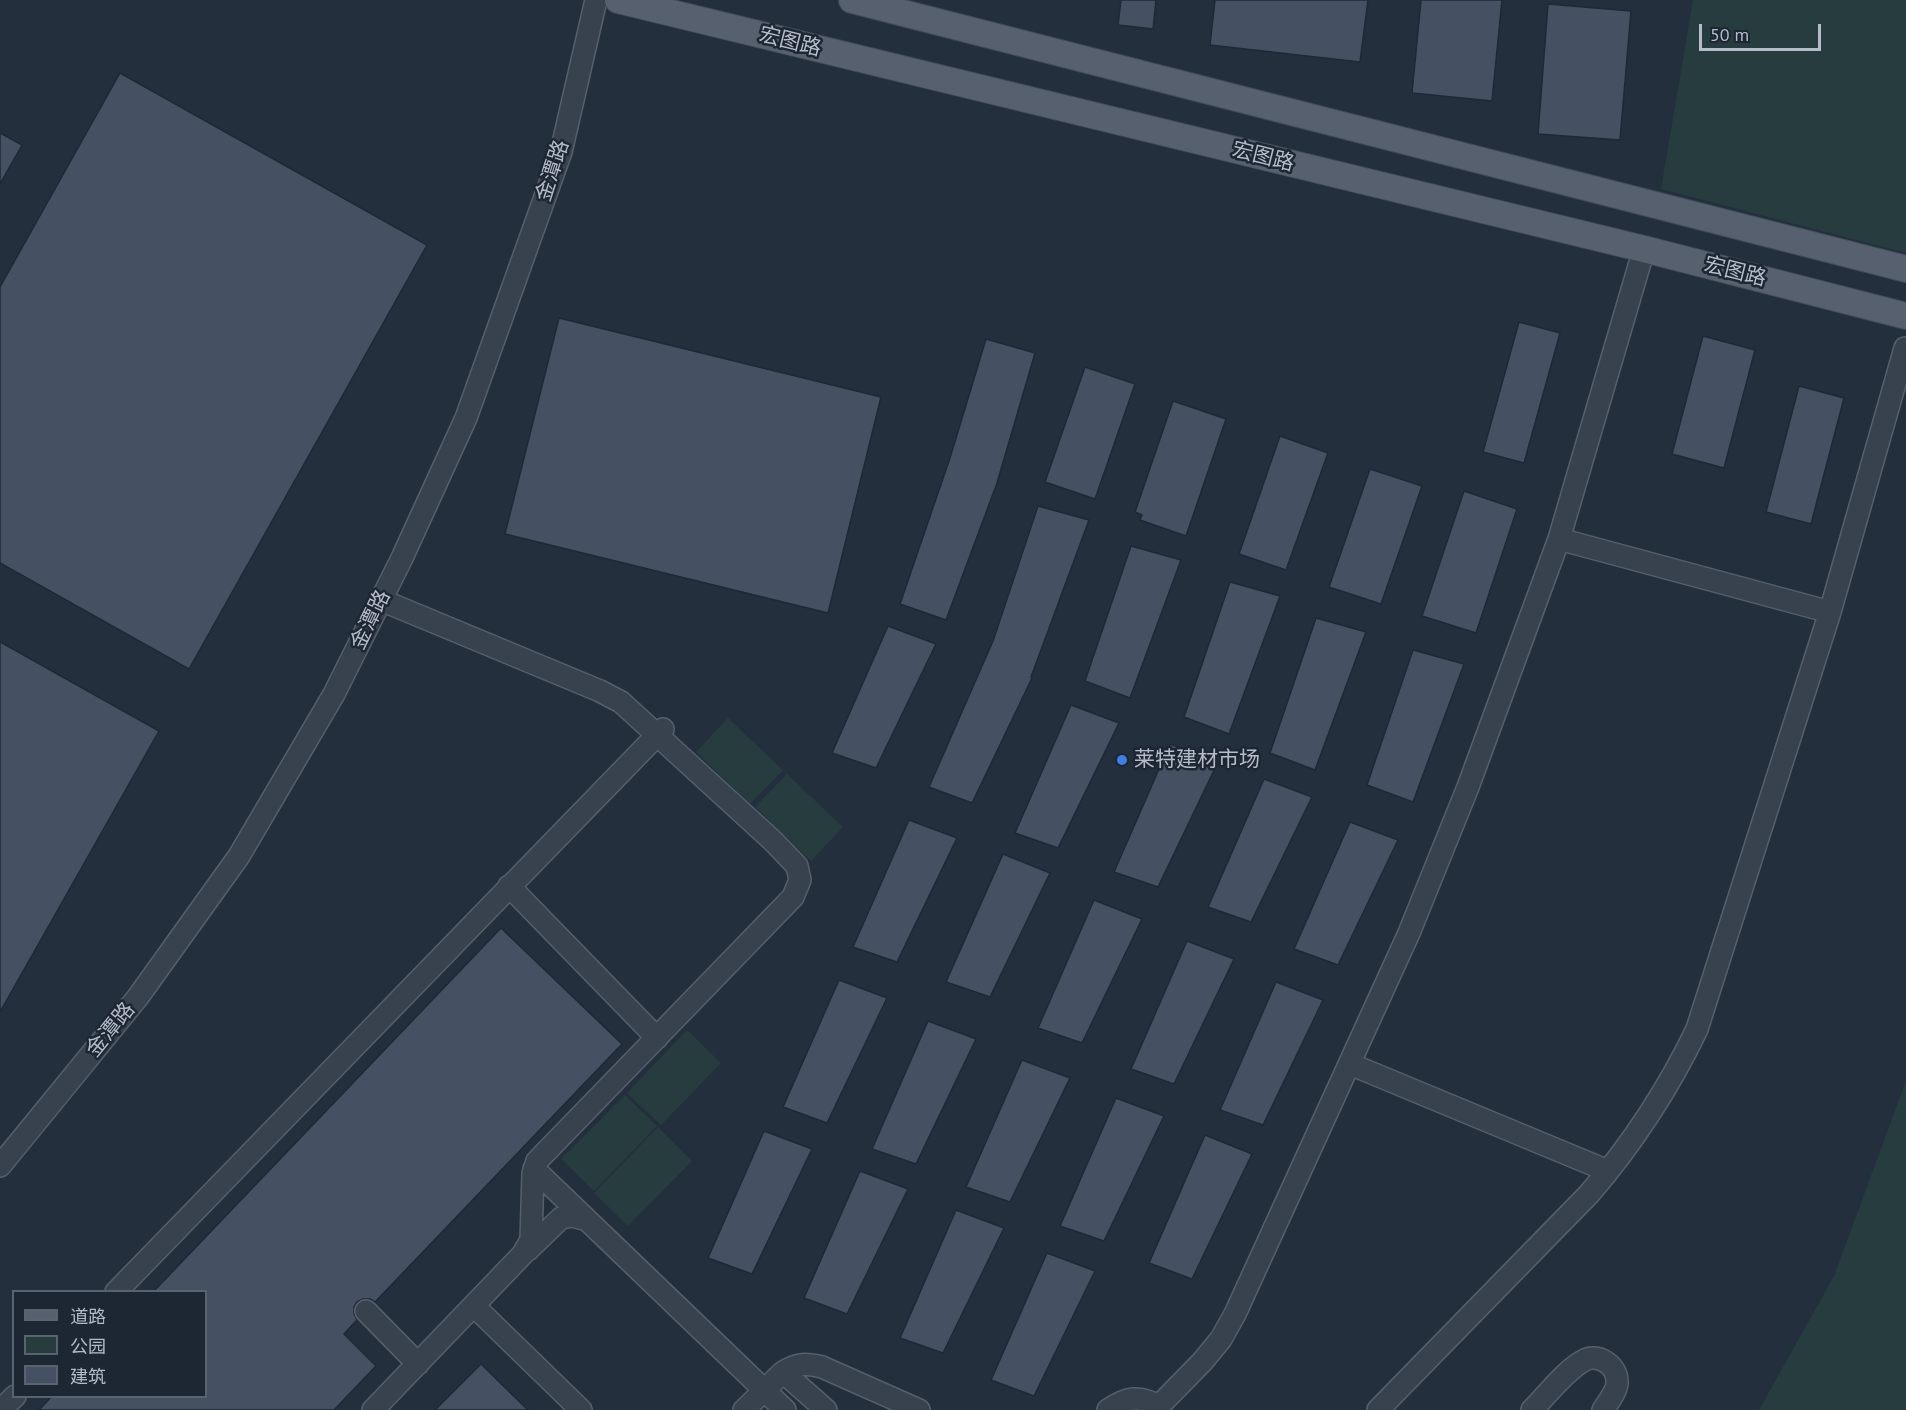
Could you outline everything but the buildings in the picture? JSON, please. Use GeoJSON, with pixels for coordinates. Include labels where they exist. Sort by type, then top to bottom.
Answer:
{"type":"FeatureCollection","features":[{"type":"Feature","properties":{"kind":"main road","name":"宏图路"},"geometry":{"type":"LineString","coordinates":[[618,0],[1644,249],[1906,316]]}},
{"type":"Feature","properties":{"kind":"main road"},"geometry":{"type":"LineString","coordinates":[[852,0],[1906,269]]}},
{"type":"Feature","properties":{"kind":"street","name":"金潭路"},"geometry":{"type":"LineString","coordinates":[[0,1166],[138,997],[239,856],[334,694],[381,600],[466,418],[561,152],[596,0]]}},
{"type":"Feature","properties":{"kind":"street"},"geometry":{"type":"LineString","coordinates":[[1108,1410],[1120,1402],[1134,1398],[1147,1400],[1157,1408],[1215,1347],[1235,1314],[1409,933],[1468,787],[1559,539],[1644,249]]}},
{"type":"Feature","properties":{"kind":"street"},"geometry":{"type":"LineString","coordinates":[[1377,1410],[1589,1194],[1608,1171],[1681,1064],[1697,1029],[1830,612],[1905,348]]}},
{"type":"Feature","properties":{"kind":"street"},"geometry":{"type":"LineString","coordinates":[[1559,539],[1830,612]]}},
{"type":"Feature","properties":{"kind":"street"},"geometry":{"type":"LineString","coordinates":[[381,600],[600,691],[621,702],[660,731],[797,866],[800,880],[793,897],[537,1161],[533,1173],[531,1240],[524,1254]]}},
{"type":"Feature","properties":{"kind":"street"},"geometry":{"type":"LineString","coordinates":[[118,1290],[660,731]]}},
{"type":"Feature","properties":{"kind":"street"},"geometry":{"type":"LineString","coordinates":[[509,886],[657,1038]]}},
{"type":"Feature","properties":{"kind":"street"},"geometry":{"type":"LineString","coordinates":[[1350,1064],[1608,1171]]}},
{"type":"Feature","properties":{"kind":"street"},"geometry":{"type":"LineString","coordinates":[[534,1169],[785,1410]]}},
{"type":"Feature","properties":{"kind":"street"},"geometry":{"type":"LineString","coordinates":[[373,1410],[561,1218],[572,1216],[587,1220]]}},
{"type":"Feature","properties":{"kind":"street"},"geometry":{"type":"LineString","coordinates":[[474,1306],[581,1410]]}},
{"type":"Feature","properties":{"kind":"street"},"geometry":{"type":"LineString","coordinates":[[366,1311],[417,1364]]}},
{"type":"Feature","properties":{"kind":"street"},"geometry":{"type":"LineString","coordinates":[[1532,1410],[1582,1361],[1590,1358],[1600,1359],[1616,1373],[1618,1383],[1603,1410]]}},
{"type":"Feature","properties":{"kind":"street"},"geometry":{"type":"LineString","coordinates":[[744,1410],[783,1372],[796,1365],[822,1367],[919,1410]]}},
{"type":"Feature","properties":{"kind":"street"},"geometry":{"type":"LineString","coordinates":[[783,1372],[826,1410]]}},
{"type":"Feature","properties":{"kind":"street"},"geometry":{"type":"LineString","coordinates":[[2,1410],[13,1398]]}},
{"type":"Feature","properties":{"kind":"green space"},"geometry":{"type":"Polygon","coordinates":[[[1693,0],[1906,0],[1906,253],[1661,189],[1693,0]]]}},
{"type":"Feature","properties":{"kind":"green space"},"geometry":{"type":"Polygon","coordinates":[[[728,718],[783,770],[750,804],[696,752],[728,718]]]}},
{"type":"Feature","properties":{"kind":"green space"},"geometry":{"type":"Polygon","coordinates":[[[787,774],[843,827],[811,861],[755,807],[787,774]]]}},
{"type":"Feature","properties":{"kind":"green space"},"geometry":{"type":"Polygon","coordinates":[[[687,1030],[721,1063],[661,1125],[627,1093],[687,1030]]]}},
{"type":"Feature","properties":{"kind":"green space"},"geometry":{"type":"Polygon","coordinates":[[[1906,1081],[1906,1410],[1759,1410],[1834,1276],[1906,1081]]]}},
{"type":"Feature","properties":{"kind":"green space"},"geometry":{"type":"Polygon","coordinates":[[[625,1095],[657,1126],[594,1191],[561,1159],[625,1095]]]}},
{"type":"Feature","properties":{"kind":"green space"},"geometry":{"type":"Polygon","coordinates":[[[658,1127],[692,1161],[628,1226],[594,1193],[658,1127]]]}},
{"type":"Feature","properties":{"kind":"place","name":"莱特建材市场"},"geometry":{"type":"Point","coordinates":[1122,760]}}]}
